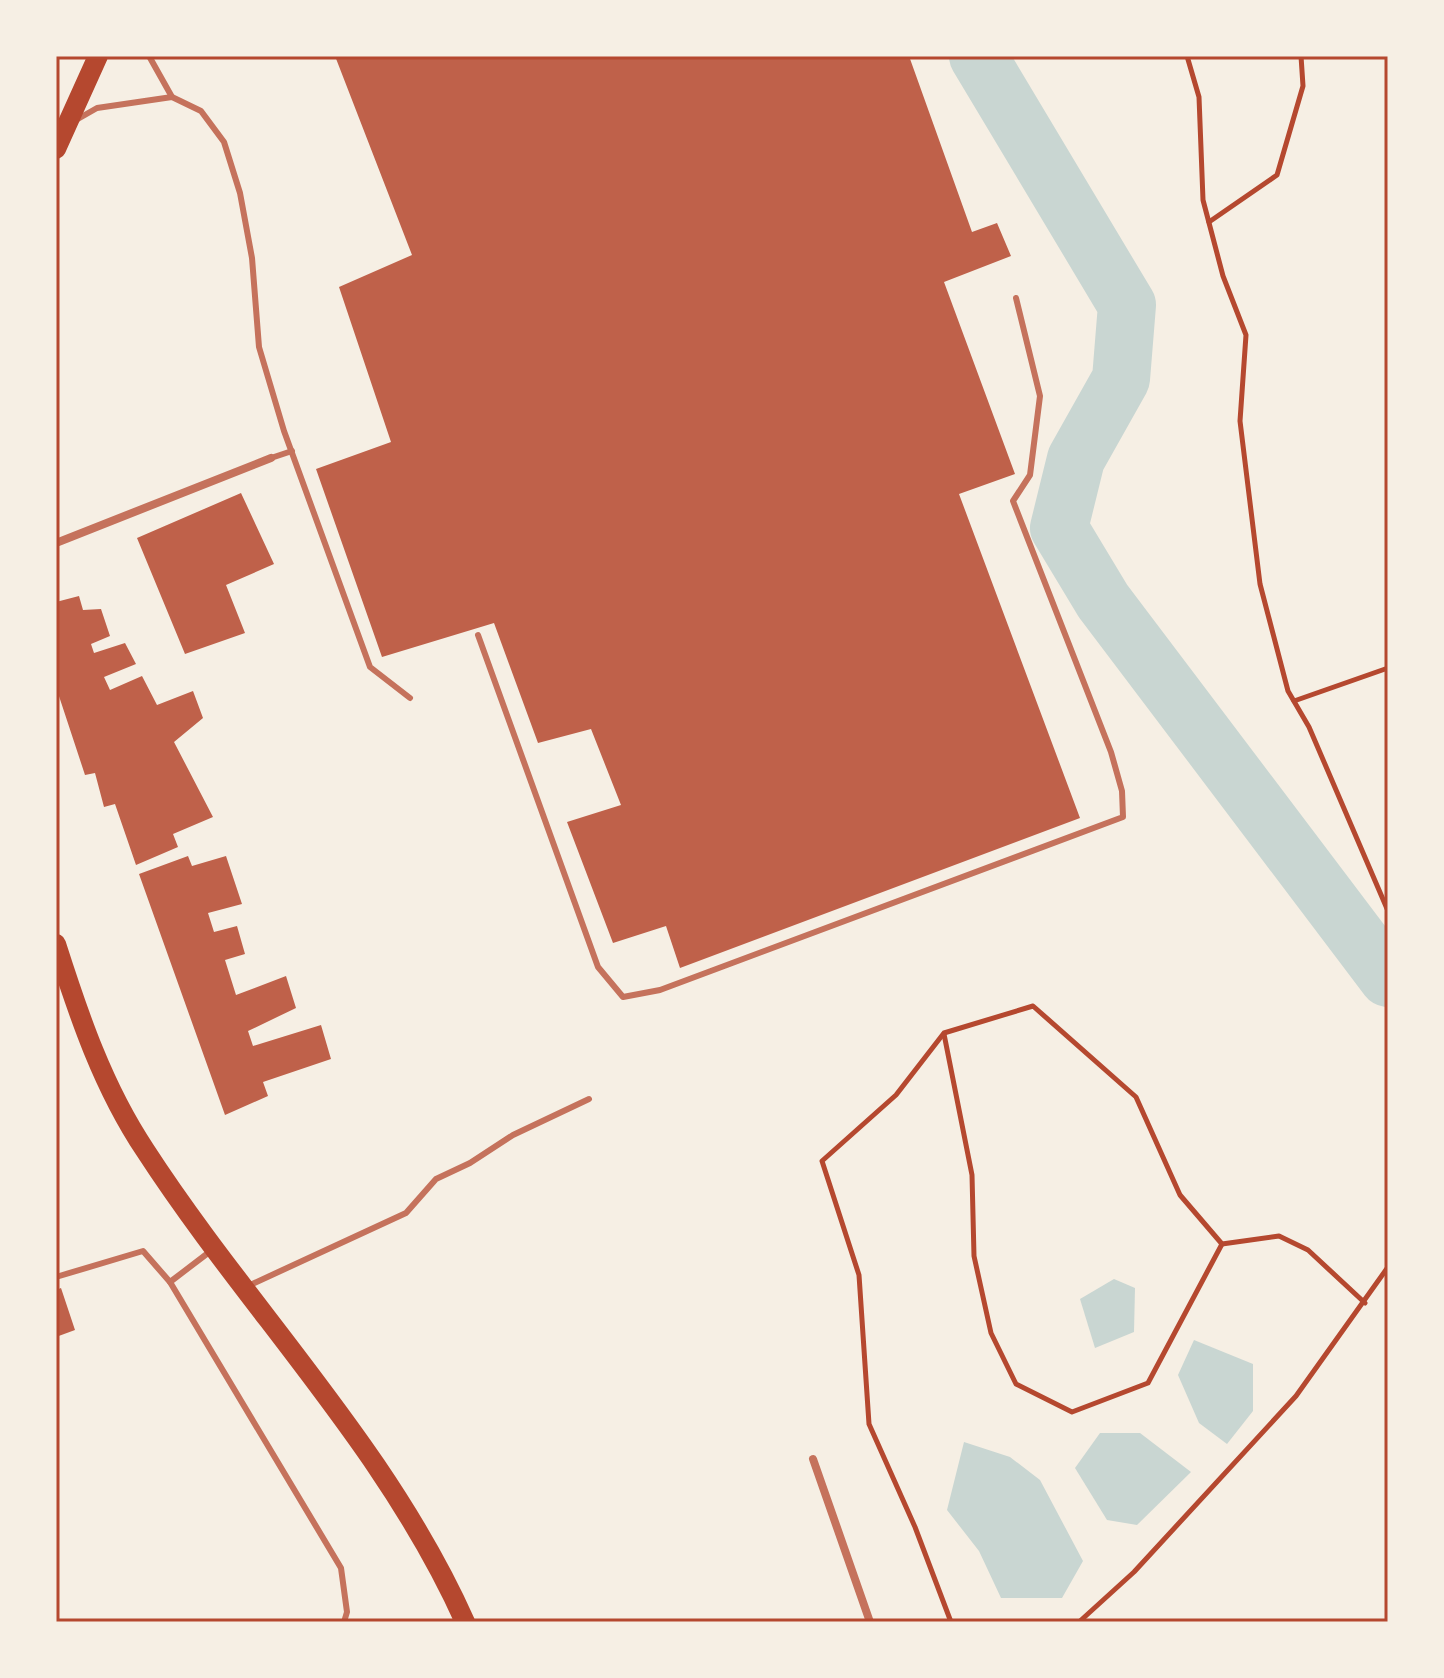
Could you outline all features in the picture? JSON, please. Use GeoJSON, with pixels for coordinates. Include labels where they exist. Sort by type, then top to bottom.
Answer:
{"type":"FeatureCollection","features":[{"type":"Feature","properties":{"kind":"main road"},"geometry":{"type":"LineString","coordinates":[[56,149],[98,56]]}},
{"type":"Feature","properties":{"kind":"main road"},"geometry":{"type":"LineString","coordinates":[[56,944],[80,1021],[106,1080],[144,1149],[393,1489],[448,1582],[465,1622]]}},
{"type":"Feature","properties":{"kind":"street"},"geometry":{"type":"LineString","coordinates":[[56,543],[271,458]]}},
{"type":"Feature","properties":{"kind":"street"},"geometry":{"type":"LineString","coordinates":[[813,1459],[870,1622]]}},
{"type":"Feature","properties":{"kind":"lane"},"geometry":{"type":"LineString","coordinates":[[149,56],[172,97]]}},
{"type":"Feature","properties":{"kind":"lane"},"geometry":{"type":"LineString","coordinates":[[66,126],[97,108],[172,97],[201,111],[224,142],[240,193],[252,258],[259,347],[292,451],[370,667],[410,698]]}},
{"type":"Feature","properties":{"kind":"lane"},"geometry":{"type":"LineString","coordinates":[[478,635],[598,967],[623,997],[652,992],[1123,817],[1122,791],[1111,752],[1013,501],[1030,475],[1040,396],[1016,298]]}},
{"type":"Feature","properties":{"kind":"lane"},"geometry":{"type":"LineString","coordinates":[[271,458],[292,451]]}},
{"type":"Feature","properties":{"kind":"lane"},"geometry":{"type":"LineString","coordinates":[[245,1288],[406,1213],[436,1179],[470,1163],[513,1135],[589,1099]]}},
{"type":"Feature","properties":{"kind":"lane"},"geometry":{"type":"LineString","coordinates":[[170,1282],[215,1248]]}},
{"type":"Feature","properties":{"kind":"lane"},"geometry":{"type":"LineString","coordinates":[[56,1277],[143,1251],[170,1282],[341,1568],[347,1612],[344,1622]]}},
{"type":"Feature","properties":{"kind":"path"},"geometry":{"type":"LineString","coordinates":[[1187,56],[1199,97],[1203,200],[1223,276],[1246,335],[1240,421],[1258,569],[1288,691],[1359,839],[1388,911]]}},
{"type":"Feature","properties":{"kind":"path"},"geometry":{"type":"LineString","coordinates":[[1209,222],[1277,175],[1303,86],[1301,56]]}},
{"type":"Feature","properties":{"kind":"path"},"geometry":{"type":"LineString","coordinates":[[1294,701],[1388,668]]}},
{"type":"Feature","properties":{"kind":"path"},"geometry":{"type":"LineString","coordinates":[[951,1622],[915,1527],[869,1424],[859,1275],[822,1161],[896,1095],[944,1033],[1033,1006],[1136,1097],[1180,1195],[1222,1244]]}},
{"type":"Feature","properties":{"kind":"path"},"geometry":{"type":"LineString","coordinates":[[944,1033],[972,1175],[974,1256],[991,1333],[1016,1384],[1072,1412],[1148,1383],[1222,1244]]}},
{"type":"Feature","properties":{"kind":"path"},"geometry":{"type":"LineString","coordinates":[[1222,1244],[1279,1236],[1308,1250],[1365,1303]]}},
{"type":"Feature","properties":{"kind":"path"},"geometry":{"type":"LineString","coordinates":[[1079,1622],[1134,1572],[1296,1396],[1388,1267]]}},
{"type":"Feature","properties":{"kind":"shaded area"},"geometry":{"type":"Polygon","coordinates":[[[1114,1279],[1135,1288],[1134,1332],[1095,1348],[1080,1299],[1114,1279]]]}},
{"type":"Feature","properties":{"kind":"shaded area"},"geometry":{"type":"Polygon","coordinates":[[[1194,1340],[1253,1364],[1253,1411],[1227,1444],[1199,1423],[1178,1375],[1194,1340]]]}},
{"type":"Feature","properties":{"kind":"shaded area"},"geometry":{"type":"Polygon","coordinates":[[[1100,1433],[1140,1433],[1191,1472],[1137,1525],[1107,1520],[1075,1468],[1100,1433]]]}},
{"type":"Feature","properties":{"kind":"shaded area"},"geometry":{"type":"Polygon","coordinates":[[[964,1442],[1010,1457],[1040,1480],[1083,1561],[1062,1598],[1001,1598],[979,1551],[947,1510],[964,1442]]]}},
{"type":"Feature","properties":{"kind":"building"},"geometry":{"type":"Polygon","coordinates":[[[335,56],[909,56],[972,232],[997,223],[1011,256],[944,282],[1015,474],[959,494],[1080,818],[680,968],[666,926],[613,943],[567,822],[621,805],[591,729],[538,743],[494,623],[382,657],[316,469],[391,442],[339,287],[412,255],[335,56]]]}},
{"type":"Feature","properties":{"kind":"building"},"geometry":{"type":"Polygon","coordinates":[[[241,493],[274,564],[226,585],[245,633],[185,654],[137,538],[241,493]]]}},
{"type":"Feature","properties":{"kind":"building"},"geometry":{"type":"Polygon","coordinates":[[[79,596],[83,610],[101,609],[110,636],[91,644],[94,653],[125,643],[136,664],[104,677],[110,690],[142,676],[157,705],[193,691],[203,718],[174,742],[213,817],[173,834],[178,847],[136,865],[115,804],[104,807],[95,773],[85,775],[56,687],[56,602],[79,596]]]}},
{"type":"Feature","properties":{"kind":"building"},"geometry":{"type":"Polygon","coordinates":[[[188,856],[192,866],[226,856],[242,904],[208,913],[214,932],[237,926],[245,954],[225,960],[236,995],[286,976],[296,1008],[248,1031],[253,1046],[321,1025],[331,1059],[263,1082],[268,1096],[225,1115],[139,874],[188,856]]]}},
{"type":"Feature","properties":{"kind":"building"},"geometry":{"type":"Polygon","coordinates":[[[61,1288],[75,1330],[56,1337],[56,1290],[61,1288]]]}},
{"type":"Feature","properties":{"kind":"waterway"},"geometry":{"type":"LineString","coordinates":[[978,56],[1127,305],[1121,379],[1076,459],[1059,528],[1103,601],[1388,978]]}}]}
